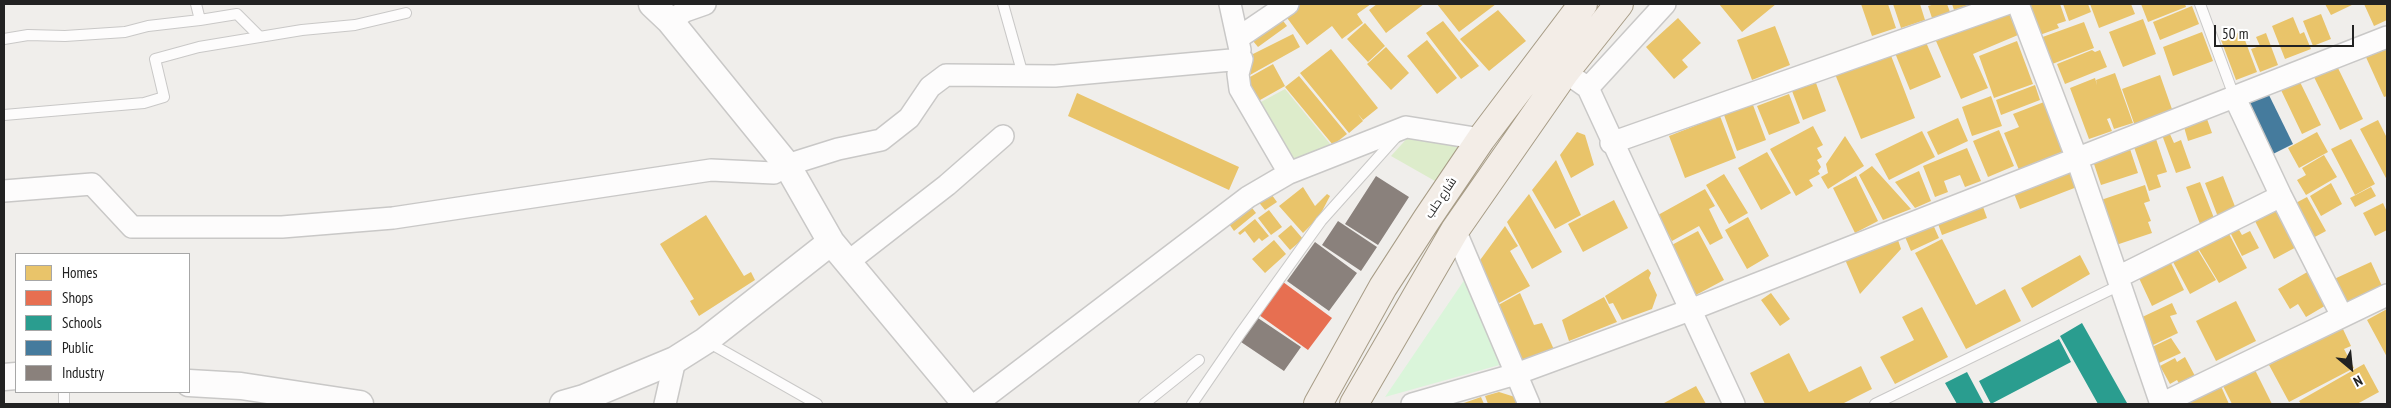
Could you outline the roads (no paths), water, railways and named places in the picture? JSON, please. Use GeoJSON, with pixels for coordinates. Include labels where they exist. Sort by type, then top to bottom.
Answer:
{"type":"FeatureCollection","features":[{"type":"Feature","properties":{"kind":"main road","name":"شارع حلب"},"geometry":{"type":"LineString","coordinates":[[1318,404],[1383,287],[1481,140],[1583,4]]}},
{"type":"Feature","properties":{"kind":"main road"},"geometry":{"type":"LineString","coordinates":[[1354,404],[1455,230],[1565,72],[1618,4]]}},
{"type":"Feature","properties":{"kind":"street"},"geometry":{"type":"LineString","coordinates":[[1230,4],[1242,59],[1238,74],[1240,89],[1289,173]]}},
{"type":"Feature","properties":{"kind":"street"},"geometry":{"type":"LineString","coordinates":[[1238,38],[1288,4]]}},
{"type":"Feature","properties":{"kind":"street"},"geometry":{"type":"LineString","coordinates":[[1588,88],[1665,4]]}},
{"type":"Feature","properties":{"kind":"street"},"geometry":{"type":"LineString","coordinates":[[1611,143],[2006,4]]}},
{"type":"Feature","properties":{"kind":"street"},"geometry":{"type":"LineString","coordinates":[[2018,4],[2077,159],[2161,404],[2387,295]]}},
{"type":"Feature","properties":{"kind":"street"},"geometry":{"type":"LineString","coordinates":[[679,9],[787,165],[831,242],[966,404]]}},
{"type":"Feature","properties":{"kind":"street"},"geometry":{"type":"LineString","coordinates":[[1412,404],[1516,374],[1690,310],[2387,37]]}},
{"type":"Feature","properties":{"kind":"street"},"geometry":{"type":"LineString","coordinates":[[1544,56],[1588,88],[1611,143],[1734,404]]}},
{"type":"Feature","properties":{"kind":"street"},"geometry":{"type":"LineString","coordinates":[[4,191],[92,184],[132,227],[282,226],[393,218],[711,170],[774,173],[787,165],[838,149],[881,140],[909,118],[930,87],[946,75],[1055,76],[1242,59]]}},
{"type":"Feature","properties":{"kind":"street"},"geometry":{"type":"LineString","coordinates":[[2234,96],[2281,196],[2342,316]]}},
{"type":"Feature","properties":{"kind":"street"},"geometry":{"type":"LineString","coordinates":[[976,404],[1248,197],[1289,173],[1406,127],[1481,140]]}},
{"type":"Feature","properties":{"kind":"street"},"geometry":{"type":"LineString","coordinates":[[848,262],[947,185],[1003,136]]}},
{"type":"Feature","properties":{"kind":"street"},"geometry":{"type":"LineString","coordinates":[[2119,281],[2281,196]]}},
{"type":"Feature","properties":{"kind":"street"},"geometry":{"type":"LineString","coordinates":[[1455,230],[1529,404]]}},
{"type":"Feature","properties":{"kind":"street"},"geometry":{"type":"LineString","coordinates":[[563,404],[584,398],[675,360],[705,341],[831,242]]}},
{"type":"Feature","properties":{"kind":"street"},"geometry":{"type":"LineString","coordinates":[[665,404],[675,360]]}},
{"type":"Feature","properties":{"kind":"street"},"geometry":{"type":"LineString","coordinates":[[190,383],[240,386],[360,404]]}},
{"type":"Feature","properties":{"kind":"lane"},"geometry":{"type":"LineString","coordinates":[[196,4],[200,20]]}},
{"type":"Feature","properties":{"kind":"lane"},"geometry":{"type":"LineString","coordinates":[[1002,4],[1023,76]]}},
{"type":"Feature","properties":{"kind":"lane"},"geometry":{"type":"LineString","coordinates":[[2200,4],[2234,96]]}},
{"type":"Feature","properties":{"kind":"lane"},"geometry":{"type":"LineString","coordinates":[[4,115],[144,103],[164,97],[155,59],[200,46],[355,25],[406,13]]}},
{"type":"Feature","properties":{"kind":"lane"},"geometry":{"type":"LineString","coordinates":[[4,39],[28,35],[65,36],[89,32],[125,32],[148,26],[237,14],[260,37]]}},
{"type":"Feature","properties":{"kind":"lane"},"geometry":{"type":"LineString","coordinates":[[1192,404],[1321,221],[1406,127]]}},
{"type":"Feature","properties":{"kind":"lane"},"geometry":{"type":"LineString","coordinates":[[1875,404],[2119,281]]}},
{"type":"Feature","properties":{"kind":"lane"},"geometry":{"type":"LineString","coordinates":[[705,341],[817,404]]}},
{"type":"Feature","properties":{"kind":"lane"},"geometry":{"type":"LineString","coordinates":[[1144,404],[1199,360]]}}]}
